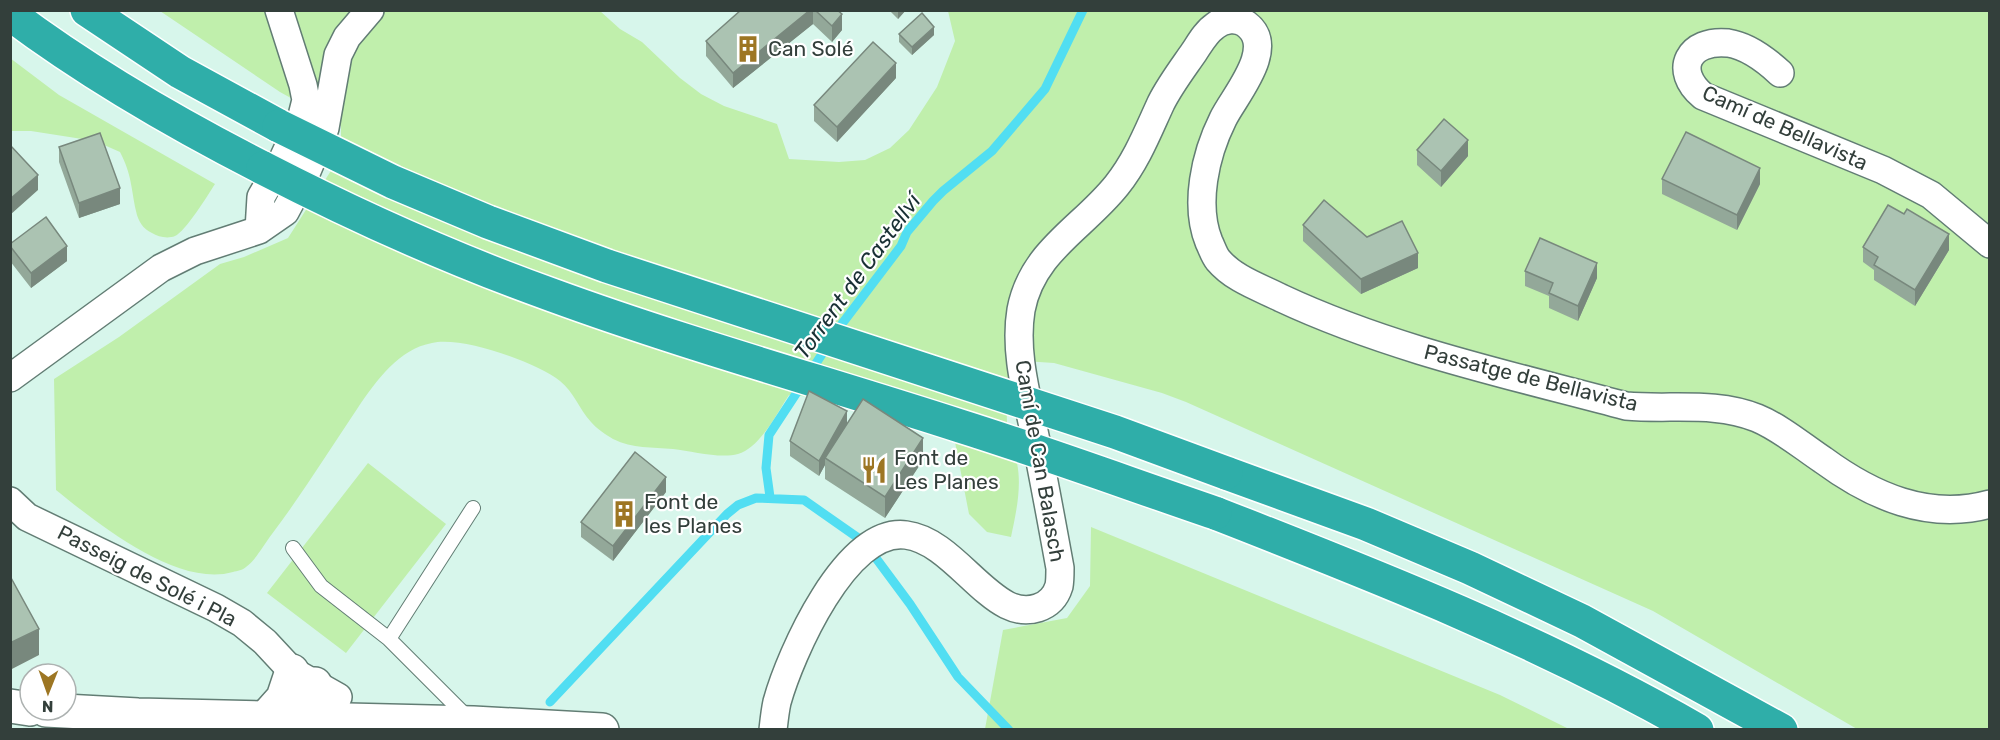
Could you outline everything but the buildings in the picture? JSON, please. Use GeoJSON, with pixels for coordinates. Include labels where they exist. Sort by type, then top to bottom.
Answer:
{"type":"FeatureCollection","features":[{"type":"Feature","properties":{"kind":"highway"},"geometry":{"type":"LineString","coordinates":[[87,10],[180,72],[279,126],[393,182],[488,222],[596,262],[1093,425],[1366,524],[1470,567],[1582,621],[1781,729]]}},
{"type":"Feature","properties":{"kind":"highway"},"geometry":{"type":"LineString","coordinates":[[10,14],[126,94],[191,131],[304,189],[422,242],[551,295],[963,426],[1215,513],[1376,575],[1490,625],[1697,729]]}},
{"type":"Feature","properties":{"kind":"main road"},"geometry":{"type":"LineString","coordinates":[[78,712],[138,715],[301,706],[432,721],[602,729]]}},
{"type":"Feature","properties":{"kind":"street"},"geometry":{"type":"LineString","coordinates":[[259,230],[261,197],[283,159],[301,120],[306,100],[279,10]]}},
{"type":"Feature","properties":{"kind":"street"},"geometry":{"type":"LineString","coordinates":[[10,378],[161,268],[195,250],[259,230],[285,212],[307,171],[325,128],[338,55],[347,37],[370,10]]}},
{"type":"Feature","properties":{"kind":"street","name":"Camí de Can Balasch"},"geometry":{"type":"LineString","coordinates":[[773,729],[777,703],[800,640],[833,582],[855,558],[882,538],[906,535],[924,541],[946,555],[990,593],[1008,605],[1026,610],[1042,608],[1053,599],[1059,585],[1060,568],[1022,370],[1021,312],[1027,288],[1038,266],[1051,250],[1117,186],[1136,157],[1162,100],[1183,67],[1208,33],[1222,21],[1238,20],[1245,23],[1255,38],[1257,49],[1250,75],[1221,122],[1203,186],[1201,209],[1205,232],[1216,258],[1237,277],[1289,302],[1336,322],[1407,346]]}},
{"type":"Feature","properties":{"kind":"street","name":"Camí de Bellavista"},"geometry":{"type":"LineString","coordinates":[[1780,73],[1754,53],[1730,43],[1708,43],[1693,50],[1688,60],[1687,72],[1690,82],[1703,96],[1883,170],[1930,195],[1989,244]]}},
{"type":"Feature","properties":{"kind":"street","name":"Passatge de Bellavista"},"geometry":{"type":"LineString","coordinates":[[1407,346],[1626,406],[1654,408],[1695,406],[1740,412],[1775,426],[1838,472],[1905,504],[1932,510],[1989,504]]}},
{"type":"Feature","properties":{"kind":"street","name":"Passeig de Solé i Pla"},"geometry":{"type":"LineString","coordinates":[[10,501],[27,517],[216,608],[242,623],[265,642],[301,706]]}},
{"type":"Feature","properties":{"kind":"lane"},"geometry":{"type":"LineString","coordinates":[[389,639],[473,508]]}},
{"type":"Feature","properties":{"kind":"lane"},"geometry":{"type":"LineString","coordinates":[[293,548],[321,586],[389,639],[473,723]]}},
{"type":"Feature","properties":{"kind":"green space"},"geometry":{"type":"Polygon","coordinates":[[[160,11],[600,11],[620,29],[642,42],[680,78],[701,94],[724,106],[777,124],[789,159],[839,162],[865,160],[890,148],[909,130],[937,87],[955,41],[948,11],[1989,11],[1989,729],[1857,729],[1653,611],[1186,402],[1162,393],[1054,363],[1024,361],[1009,400],[1008,430],[1017,463],[1019,481],[1011,537],[987,532],[969,514],[954,437],[849,400],[789,395],[761,437],[754,445],[738,454],[715,455],[635,446],[613,439],[598,429],[565,385],[549,374],[498,352],[461,343],[445,342],[420,346],[399,359],[381,376],[306,487],[245,568],[233,572],[211,574],[187,571],[163,562],[115,535],[56,490],[54,379],[119,337],[220,264],[244,257],[288,238],[341,155],[341,126],[280,92],[160,11]]]}},
{"type":"Feature","properties":{"kind":"green space"},"geometry":{"type":"Polygon","coordinates":[[[10,58],[59,95],[215,184],[196,213],[179,233],[172,237],[160,236],[141,224],[129,175],[120,152],[95,141],[31,131],[11,131],[10,58]]]}},
{"type":"Feature","properties":{"kind":"green space"},"geometry":{"type":"Polygon","coordinates":[[[368,463],[446,524],[346,653],[267,593],[368,463]]]}},
{"type":"Feature","properties":{"kind":"green space"},"geometry":{"type":"Polygon","coordinates":[[[1091,527],[1500,695],[1569,729],[985,729],[1003,630],[1067,618],[1090,586],[1091,527]]]}},
{"type":"Feature","properties":{"kind":"waterway","name":"Torrent de Castellví"},"geometry":{"type":"LineString","coordinates":[[835,333],[901,246],[907,232],[933,201],[992,151],[1045,89],[1083,10]]}},
{"type":"Feature","properties":{"kind":"waterway","name":"Torrent de Castellví"},"geometry":{"type":"LineString","coordinates":[[770,497],[766,468],[769,435],[828,345]]}},
{"type":"Feature","properties":{"kind":"waterway"},"geometry":{"type":"LineString","coordinates":[[550,702],[738,505],[756,498],[804,500],[864,542],[910,604],[958,677],[1009,730]]}},
{"type":"Feature","properties":{"kind":"place","name":"Can Solé"},"geometry":{"type":"Point","coordinates":[748,49]}},
{"type":"Feature","properties":{"kind":"place","name":"Font de Les Planes"},"geometry":{"type":"Point","coordinates":[874,470]}},
{"type":"Feature","properties":{"kind":"place","name":"Font de les Planes"},"geometry":{"type":"Point","coordinates":[624,514]}}]}
